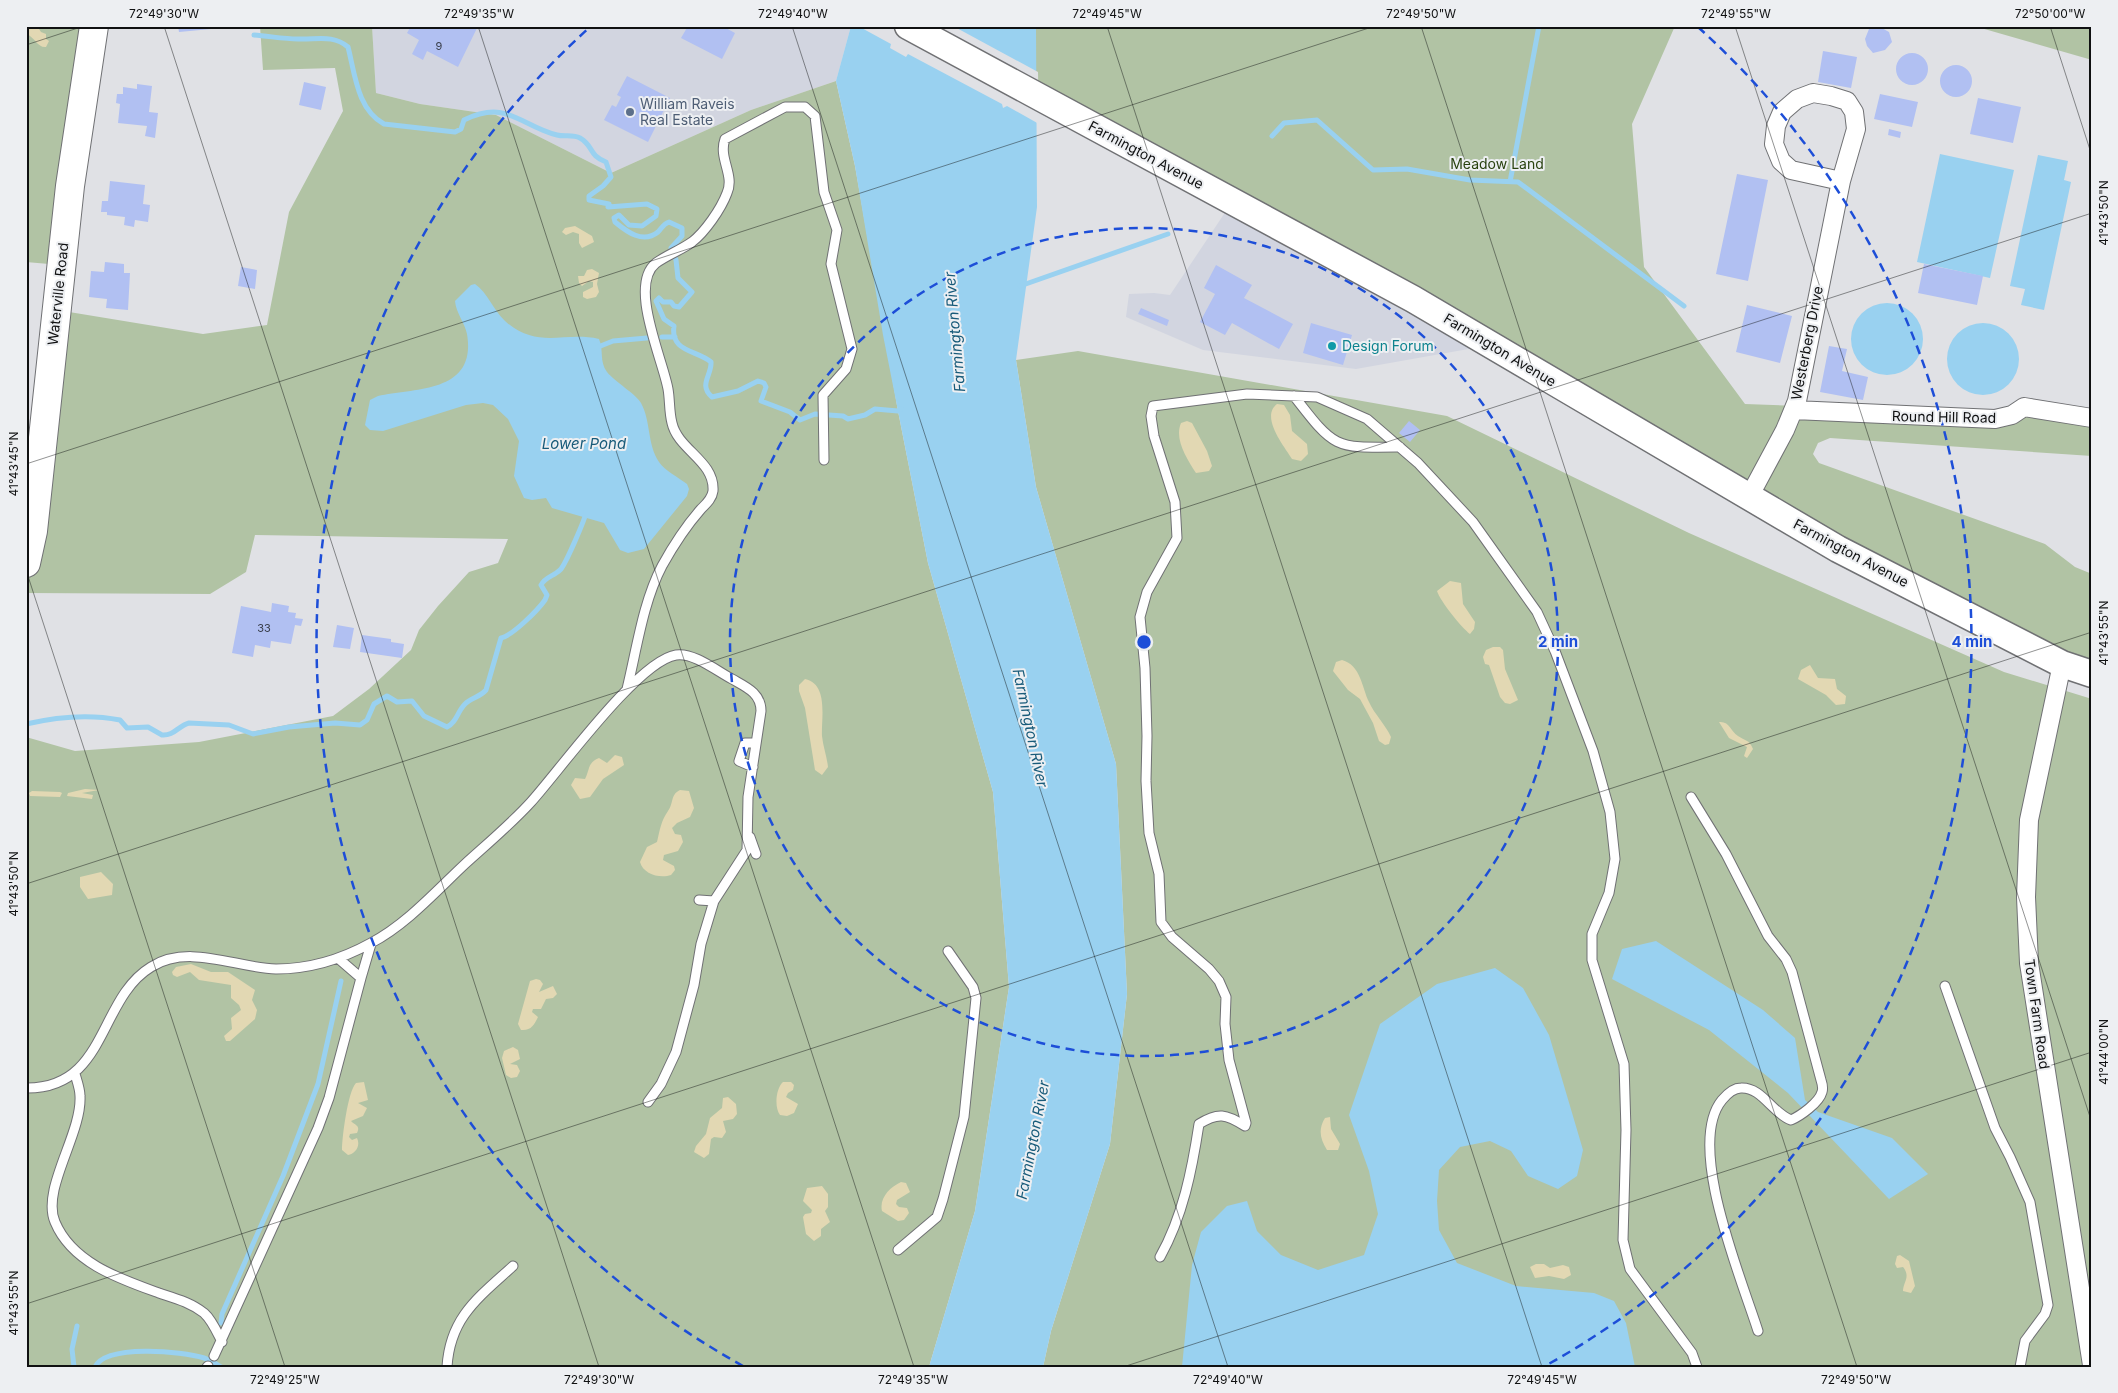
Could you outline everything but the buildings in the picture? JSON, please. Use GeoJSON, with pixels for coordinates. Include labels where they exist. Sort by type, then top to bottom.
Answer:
{"type":"FeatureCollection","features":[{"type":"Feature","properties":{"kind":"highway","name":"Waterville Road"},"geometry":{"type":"LineString","coordinates":[[26,563],[34,522],[70,186],[94,26]]}},
{"type":"Feature","properties":{"kind":"main road","name":"Farmington Avenue"},"geometry":{"type":"LineString","coordinates":[[908,26],[1413,299],[1838,549],[2062,664],[2092,674]]}},
{"type":"Feature","properties":{"kind":"street","name":"Westerberg Drive"},"geometry":{"type":"LineString","coordinates":[[1749,498],[1794,410],[1802,382],[1817,292],[1842,181],[1855,137],[1856,120],[1851,105],[1841,98],[1820,94],[1805,95],[1797,99],[1782,112],[1776,126],[1774,144],[1781,161],[1791,170],[1842,181]]}},
{"type":"Feature","properties":{"kind":"street","name":"Round Hill Road"},"geometry":{"type":"LineString","coordinates":[[1794,410],[1995,419],[2015,414],[2024,407],[2092,418]]}},
{"type":"Feature","properties":{"kind":"street","name":"Town Farm Road"},"geometry":{"type":"LineString","coordinates":[[2062,664],[2029,820],[2026,897],[2029,954],[2092,1364]]}},
{"type":"Feature","properties":{"kind":"lane"},"geometry":{"type":"LineString","coordinates":[[627,689],[650,596],[662,566],[690,521],[712,497],[713,482],[710,474],[676,435],[672,422],[668,389],[646,302],[647,276],[654,264],[693,241],[727,195],[730,185],[722,154],[725,139],[785,107],[805,107],[815,116],[824,192],[837,230],[831,264],[852,349],[846,369],[823,395],[824,460]]}},
{"type":"Feature","properties":{"kind":"lane"},"geometry":{"type":"LineString","coordinates":[[1160,1257],[1173,1234],[1181,1211],[1199,1124],[1213,1115],[1231,1117],[1244,1126],[1246,1123],[1229,1060],[1225,1024],[1226,997],[1219,981],[1209,969],[1172,937],[1161,922],[1159,874],[1148,825],[1146,781],[1148,736],[1145,668],[1140,617],[1147,592],[1177,538],[1175,502],[1154,436],[1152,411],[1153,406],[1162,403],[1247,394],[1317,398],[1367,419],[1418,463],[1473,522],[1537,612],[1555,651],[1593,751],[1610,812],[1615,859],[1609,893],[1592,934],[1592,960],[1624,1064],[1626,1130],[1624,1248],[1630,1270],[1692,1353],[1697,1367]]}},
{"type":"Feature","properties":{"kind":"lane"},"geometry":{"type":"LineString","coordinates":[[1294,396],[1326,437],[1342,445],[1400,447]]}},
{"type":"Feature","properties":{"kind":"lane"},"geometry":{"type":"LineString","coordinates":[[26,1088],[43,1088],[75,1074],[108,1026],[121,998],[135,979],[152,966],[185,956],[275,969],[301,967],[339,960],[371,944],[416,910],[530,804],[627,689],[662,660],[677,654],[692,657],[752,690],[761,700],[748,797],[749,834],[747,850],[714,901],[701,944],[694,984],[676,1052],[661,1084],[648,1102]]}},
{"type":"Feature","properties":{"kind":"lane"},"geometry":{"type":"LineString","coordinates":[[753,766],[739,761],[745,743],[756,743]]}},
{"type":"Feature","properties":{"kind":"lane"},"geometry":{"type":"LineString","coordinates":[[742,752],[754,755]]}},
{"type":"Feature","properties":{"kind":"lane"},"geometry":{"type":"LineString","coordinates":[[1691,797],[1726,854],[1768,936],[1786,959],[1792,972],[1821,1080],[1822,1092],[1805,1111],[1791,1120],[1782,1117],[1751,1089],[1739,1088],[1728,1093],[1718,1105],[1710,1128],[1712,1187],[1758,1331]]}},
{"type":"Feature","properties":{"kind":"lane"},"geometry":{"type":"LineString","coordinates":[[749,834],[756,854]]}},
{"type":"Feature","properties":{"kind":"lane"},"geometry":{"type":"LineString","coordinates":[[699,900],[714,901]]}},
{"type":"Feature","properties":{"kind":"lane"},"geometry":{"type":"LineString","coordinates":[[214,1356],[318,1128],[329,1098],[371,944]]}},
{"type":"Feature","properties":{"kind":"lane"},"geometry":{"type":"LineString","coordinates":[[898,1250],[937,1217],[964,1117],[976,998],[973,988],[948,951]]}},
{"type":"Feature","properties":{"kind":"lane"},"geometry":{"type":"LineString","coordinates":[[339,960],[361,978]]}},
{"type":"Feature","properties":{"kind":"lane"},"geometry":{"type":"LineString","coordinates":[[1946,986],[1994,1128],[2010,1157],[2030,1202],[2048,1306],[2045,1314],[2025,1341],[2020,1367]]}},
{"type":"Feature","properties":{"kind":"lane"},"geometry":{"type":"LineString","coordinates":[[75,1074],[80,1098],[79,1107],[73,1135],[52,1196],[54,1221],[62,1235],[82,1257],[101,1270],[192,1304],[206,1314],[222,1342]]}},
{"type":"Feature","properties":{"kind":"lane"},"geometry":{"type":"LineString","coordinates":[[447,1367],[448,1348],[454,1330],[462,1316],[475,1300],[513,1266]]}},
{"type":"Feature","properties":{"kind":"shaded area"},"geometry":{"type":"Polygon","coordinates":[[[372,26],[851,26],[836,81],[751,110],[611,173],[496,115],[420,104],[376,93],[372,26]]]}},
{"type":"Feature","properties":{"kind":"shaded area"},"geometry":{"type":"Polygon","coordinates":[[[1232,202],[1491,345],[1356,369],[1203,350],[1126,317],[1129,294],[1154,293],[1170,295],[1232,202]]]}},
{"type":"Feature","properties":{"kind":"green space"},"geometry":{"type":"Polygon","coordinates":[[[26,26],[84,26],[49,264],[26,262],[26,26]]]}},
{"type":"Feature","properties":{"kind":"green space"},"geometry":{"type":"Polygon","coordinates":[[[260,26],[372,26],[376,93],[420,104],[496,115],[611,173],[751,110],[836,81],[855,166],[898,411],[928,563],[993,792],[1009,987],[975,1211],[929,1367],[26,1367],[26,737],[75,751],[199,742],[333,716],[369,689],[411,650],[419,630],[469,572],[498,563],[508,539],[255,535],[246,572],[210,594],[26,593],[26,563],[57,310],[203,334],[267,325],[289,212],[343,111],[335,68],[263,70],[260,26]]]}},
{"type":"Feature","properties":{"kind":"green space","name":"Meadow Land"},"geometry":{"type":"Polygon","coordinates":[[[1036,26],[1675,26],[1632,124],[1644,267],[1745,404],[2092,416],[2092,456],[1830,438],[1818,443],[1813,454],[1819,463],[2045,544],[2075,567],[2092,574],[2092,674],[1036,96],[1036,26]]]}},
{"type":"Feature","properties":{"kind":"green space"},"geometry":{"type":"Polygon","coordinates":[[[1974,26],[2092,26],[2092,60],[1974,26]]]}},
{"type":"Feature","properties":{"kind":"green space"},"geometry":{"type":"Polygon","coordinates":[[[1078,351],[1447,416],[1689,533],[2004,672],[2092,699],[2092,1367],[1043,1367],[1051,1331],[1110,1144],[1127,994],[1116,764],[1036,487],[1016,360],[1078,351]]]}},
{"type":"Feature","properties":{"kind":"sand"},"geometry":{"type":"Polygon","coordinates":[[[27,26],[37,26],[41,32],[46,34],[46,39],[49,41],[46,47],[41,46],[27,34],[27,26]]]}},
{"type":"Feature","properties":{"kind":"sand"},"geometry":{"type":"Polygon","coordinates":[[[575,226],[592,236],[594,242],[582,248],[579,243],[579,234],[573,232],[566,235],[562,232],[565,228],[575,226]]]}},
{"type":"Feature","properties":{"kind":"sand"},"geometry":{"type":"Polygon","coordinates":[[[592,269],[599,273],[597,284],[599,292],[596,297],[587,299],[583,297],[583,292],[593,287],[593,282],[589,281],[582,286],[579,283],[578,276],[584,276],[587,270],[592,269]]]}},
{"type":"Feature","properties":{"kind":"sand"},"geometry":{"type":"Polygon","coordinates":[[[1277,404],[1284,405],[1290,415],[1292,431],[1307,444],[1308,454],[1301,461],[1292,459],[1275,432],[1271,416],[1272,410],[1277,404]]]}},
{"type":"Feature","properties":{"kind":"sand"},"geometry":{"type":"Polygon","coordinates":[[[1187,421],[1192,423],[1207,451],[1212,466],[1209,471],[1196,473],[1183,449],[1180,442],[1179,429],[1181,423],[1187,421]]]}},
{"type":"Feature","properties":{"kind":"sand"},"geometry":{"type":"Polygon","coordinates":[[[1450,581],[1461,583],[1463,604],[1475,622],[1474,629],[1470,634],[1442,601],[1437,591],[1450,581]]]}},
{"type":"Feature","properties":{"kind":"sand"},"geometry":{"type":"Polygon","coordinates":[[[1500,647],[1503,650],[1505,669],[1518,700],[1510,704],[1505,703],[1500,697],[1489,665],[1485,664],[1483,657],[1486,650],[1500,647]]]}},
{"type":"Feature","properties":{"kind":"sand"},"geometry":{"type":"Polygon","coordinates":[[[1342,660],[1357,672],[1371,707],[1391,737],[1389,744],[1385,745],[1379,741],[1373,723],[1360,699],[1348,690],[1333,671],[1336,662],[1342,660]]]}},
{"type":"Feature","properties":{"kind":"sand"},"geometry":{"type":"Polygon","coordinates":[[[1810,665],[1818,678],[1835,679],[1837,689],[1846,696],[1845,704],[1836,705],[1826,695],[1798,679],[1801,670],[1810,665]]]}},
{"type":"Feature","properties":{"kind":"sand"},"geometry":{"type":"Polygon","coordinates":[[[805,679],[813,682],[821,695],[823,712],[822,736],[828,767],[822,775],[815,770],[805,708],[799,691],[799,685],[805,679]]]}},
{"type":"Feature","properties":{"kind":"sand"},"geometry":{"type":"Polygon","coordinates":[[[1719,722],[1725,723],[1740,738],[1750,743],[1753,749],[1747,758],[1744,756],[1747,747],[1729,738],[1719,722]]]}},
{"type":"Feature","properties":{"kind":"sand"},"geometry":{"type":"Polygon","coordinates":[[[615,755],[622,757],[624,765],[603,779],[590,797],[580,799],[571,785],[575,778],[585,779],[592,762],[599,758],[607,763],[615,755]]]}},
{"type":"Feature","properties":{"kind":"sand"},"geometry":{"type":"Polygon","coordinates":[[[85,789],[99,790],[82,793],[93,795],[92,799],[67,796],[68,793],[85,789]]]}},
{"type":"Feature","properties":{"kind":"sand"},"geometry":{"type":"Polygon","coordinates":[[[680,790],[689,791],[694,808],[690,817],[677,823],[672,828],[675,834],[681,835],[683,842],[678,851],[664,855],[663,860],[674,866],[675,870],[671,875],[667,876],[652,875],[645,870],[640,862],[647,847],[657,842],[661,825],[670,808],[673,797],[680,790]]]}},
{"type":"Feature","properties":{"kind":"sand"},"geometry":{"type":"Polygon","coordinates":[[[32,791],[62,793],[60,797],[30,796],[29,793],[32,791]]]}},
{"type":"Feature","properties":{"kind":"sand"},"geometry":{"type":"Polygon","coordinates":[[[101,872],[113,884],[112,895],[88,899],[80,887],[80,877],[101,872]]]}},
{"type":"Feature","properties":{"kind":"sand"},"geometry":{"type":"Polygon","coordinates":[[[191,964],[211,972],[228,972],[255,990],[252,1000],[257,1010],[255,1019],[230,1041],[226,1041],[224,1036],[232,1029],[231,1018],[241,1010],[239,1005],[231,998],[231,985],[199,980],[190,972],[177,977],[173,975],[172,972],[176,967],[191,964]]]}},
{"type":"Feature","properties":{"kind":"sand"},"geometry":{"type":"Polygon","coordinates":[[[540,980],[543,984],[539,992],[553,986],[557,994],[553,998],[546,999],[541,1009],[533,1009],[532,1012],[538,1017],[535,1023],[530,1028],[521,1030],[518,1024],[530,981],[540,980]]]}},
{"type":"Feature","properties":{"kind":"sand"},"geometry":{"type":"Polygon","coordinates":[[[513,1047],[518,1050],[520,1059],[510,1064],[517,1065],[520,1071],[517,1077],[511,1078],[506,1075],[502,1058],[504,1051],[513,1047]]]}},
{"type":"Feature","properties":{"kind":"sand"},"geometry":{"type":"Polygon","coordinates":[[[364,1082],[368,1100],[358,1103],[367,1108],[363,1116],[351,1121],[358,1127],[358,1130],[357,1133],[350,1134],[349,1137],[352,1140],[357,1138],[358,1147],[348,1155],[342,1150],[348,1104],[356,1083],[364,1082]]]}},
{"type":"Feature","properties":{"kind":"sand"},"geometry":{"type":"Polygon","coordinates":[[[783,1082],[791,1082],[794,1085],[793,1090],[786,1097],[798,1104],[794,1113],[787,1116],[780,1115],[776,1103],[777,1093],[783,1082]]]}},
{"type":"Feature","properties":{"kind":"sand"},"geometry":{"type":"Polygon","coordinates":[[[728,1097],[736,1104],[737,1114],[733,1119],[723,1121],[726,1132],[722,1138],[714,1137],[711,1139],[709,1154],[704,1158],[694,1152],[696,1146],[706,1134],[710,1118],[722,1108],[723,1098],[728,1097]]]}},
{"type":"Feature","properties":{"kind":"sand"},"geometry":{"type":"Polygon","coordinates":[[[1330,1117],[1331,1129],[1340,1144],[1338,1150],[1327,1150],[1321,1138],[1323,1122],[1325,1118],[1330,1117]]]}},
{"type":"Feature","properties":{"kind":"sand"},"geometry":{"type":"Polygon","coordinates":[[[901,1182],[906,1183],[910,1192],[897,1200],[896,1204],[899,1207],[907,1208],[909,1213],[904,1220],[898,1221],[882,1211],[882,1202],[886,1194],[901,1182]]]}},
{"type":"Feature","properties":{"kind":"sand"},"geometry":{"type":"Polygon","coordinates":[[[822,1186],[828,1194],[828,1207],[825,1211],[830,1222],[821,1229],[821,1236],[814,1241],[806,1234],[803,1217],[805,1214],[811,1213],[812,1210],[803,1201],[807,1188],[822,1186]]]}},
{"type":"Feature","properties":{"kind":"sand"},"geometry":{"type":"Polygon","coordinates":[[[1900,1255],[1909,1261],[1915,1286],[1911,1293],[1903,1291],[1906,1274],[1903,1267],[1897,1268],[1895,1264],[1897,1256],[1900,1255]]]}},
{"type":"Feature","properties":{"kind":"sand"},"geometry":{"type":"Polygon","coordinates":[[[1536,1264],[1544,1264],[1550,1268],[1563,1265],[1569,1267],[1571,1275],[1564,1279],[1549,1276],[1535,1278],[1530,1267],[1536,1264]]]}},
{"type":"Feature","properties":{"kind":"water","name":"Farmington River"},"geometry":{"type":"Polygon","coordinates":[[[851,26],[1036,26],[1037,207],[1016,360],[1036,487],[1116,764],[1127,994],[1110,1144],[1051,1331],[1043,1367],[929,1367],[975,1211],[1009,987],[993,792],[928,563],[883,335],[855,166],[836,81],[851,26]]]}},
{"type":"Feature","properties":{"kind":"water"},"geometry":{"type":"Polygon","coordinates":[[[1940,154],[2014,170],[1990,278],[1917,262],[1940,154]]]}},
{"type":"Feature","properties":{"kind":"water"},"geometry":{"type":"Polygon","coordinates":[[[2038,155],[2068,161],[2064,180],[2071,182],[2044,310],[2021,305],[2025,289],[2010,286],[2038,155]]]}},
{"type":"Feature","properties":{"kind":"water","name":"Lower Pond"},"geometry":{"type":"Polygon","coordinates":[[[475,284],[505,321],[528,335],[551,338],[586,337],[599,339],[603,364],[607,372],[641,403],[655,455],[668,471],[687,484],[689,489],[687,496],[644,549],[628,553],[620,550],[604,523],[552,508],[546,498],[532,500],[524,498],[514,476],[519,441],[508,419],[493,405],[483,403],[466,405],[383,431],[370,430],[365,425],[370,400],[378,396],[441,384],[453,377],[463,367],[468,353],[467,334],[455,301],[471,285],[475,284]]]}},
{"type":"Feature","properties":{"kind":"water"},"geometry":{"type":"Polygon","coordinates":[[[1894,303],[1913,313],[1921,325],[1923,339],[1921,353],[1913,365],[1901,373],[1880,375],[1861,365],[1853,353],[1851,332],[1861,313],[1873,305],[1894,303]]]}},
{"type":"Feature","properties":{"kind":"water"},"geometry":{"type":"Polygon","coordinates":[[[1990,323],[2009,333],[2017,345],[2019,359],[2017,373],[2009,385],[1997,393],[1976,395],[1957,385],[1949,373],[1947,352],[1957,333],[1969,325],[1990,323]]]}},
{"type":"Feature","properties":{"kind":"water"},"geometry":{"type":"Polygon","coordinates":[[[1656,941],[1763,1010],[1795,1038],[1805,1100],[1818,1112],[1892,1138],[1928,1174],[1889,1199],[1788,1093],[1709,1030],[1612,979],[1622,949],[1656,941]]]}},
{"type":"Feature","properties":{"kind":"water"},"geometry":{"type":"Polygon","coordinates":[[[1495,968],[1523,988],[1549,1035],[1583,1150],[1577,1176],[1558,1189],[1528,1176],[1511,1151],[1490,1141],[1460,1147],[1439,1170],[1437,1201],[1439,1230],[1457,1263],[1516,1286],[1594,1293],[1614,1301],[1626,1323],[1635,1367],[1182,1367],[1192,1265],[1201,1232],[1227,1206],[1247,1201],[1257,1231],[1281,1255],[1318,1270],[1364,1255],[1378,1214],[1369,1171],[1349,1115],[1380,1024],[1437,984],[1495,968]]]}},
{"type":"Feature","properties":{"kind":"pier"},"geometry":{"type":"Polygon","coordinates":[[[858,26],[953,26],[1038,72],[1039,124],[1007,106],[1003,108],[1002,104],[908,54],[906,57],[890,48],[891,44],[858,26]]]}},
{"type":"Feature","properties":{"kind":"waterway"},"geometry":{"type":"LineString","coordinates":[[1510,182],[1539,26]]}},
{"type":"Feature","properties":{"kind":"waterway"},"geometry":{"type":"LineString","coordinates":[[254,35],[292,39],[324,38],[336,40],[348,47],[358,90],[368,109],[384,124],[455,132],[461,129],[464,120],[491,112],[512,116],[544,131],[560,136],[577,137],[584,141],[596,156],[606,162],[611,177],[603,186],[589,196],[589,200],[609,204],[608,207],[647,204],[657,209],[656,216],[642,226],[629,225],[619,215],[614,218],[615,222],[620,226],[630,233],[641,237],[647,237],[658,232],[669,222],[682,228],[682,236],[671,248],[676,260],[678,278],[692,292],[679,307],[674,306],[671,302],[663,302],[659,298],[656,301],[664,319],[674,326],[674,335],[680,346],[711,362],[706,388],[712,397],[738,391],[758,381],[764,383],[766,387],[761,401],[790,412],[800,420],[815,414],[843,416],[848,419],[865,415],[875,409],[898,411],[901,409]]}},
{"type":"Feature","properties":{"kind":"waterway"},"geometry":{"type":"LineString","coordinates":[[1272,136],[1284,123],[1317,120],[1373,170],[1407,169],[1470,180],[1518,182],[1684,306]]}},
{"type":"Feature","properties":{"kind":"waterway"},"geometry":{"type":"LineString","coordinates":[[1020,286],[1168,234]]}},
{"type":"Feature","properties":{"kind":"waterway"},"geometry":{"type":"LineString","coordinates":[[662,337],[675,337]]}},
{"type":"Feature","properties":{"kind":"waterway"},"geometry":{"type":"LineString","coordinates":[[598,347],[613,341],[647,338]]}},
{"type":"Feature","properties":{"kind":"waterway"},"geometry":{"type":"LineString","coordinates":[[26,724],[61,718],[97,717],[120,720],[127,728],[148,727],[162,735],[170,734],[189,723],[229,725],[253,734],[289,727],[335,723],[360,725],[367,720],[374,704],[387,696],[397,702],[412,701],[424,716],[447,727],[453,722],[465,704],[486,690],[501,638],[518,628],[545,600],[547,595],[541,585],[563,567],[586,512]]}},
{"type":"Feature","properties":{"kind":"waterway"},"geometry":{"type":"LineString","coordinates":[[221,1323],[222,1314],[283,1176],[318,1084],[341,981]]}},
{"type":"Feature","properties":{"kind":"waterway"},"geometry":{"type":"LineString","coordinates":[[74,1367],[72,1349],[77,1326]]}},
{"type":"Feature","properties":{"kind":"waterway"},"geometry":{"type":"LineString","coordinates":[[95,1367],[102,1360],[114,1355],[145,1351],[193,1355],[221,1367]]}},
{"type":"Feature","properties":{"kind":"place","name":"William Raveis Real Estate"},"geometry":{"type":"Point","coordinates":[630,112]}},
{"type":"Feature","properties":{"kind":"place","name":"Design Forum"},"geometry":{"type":"Point","coordinates":[1332,346]}}]}
